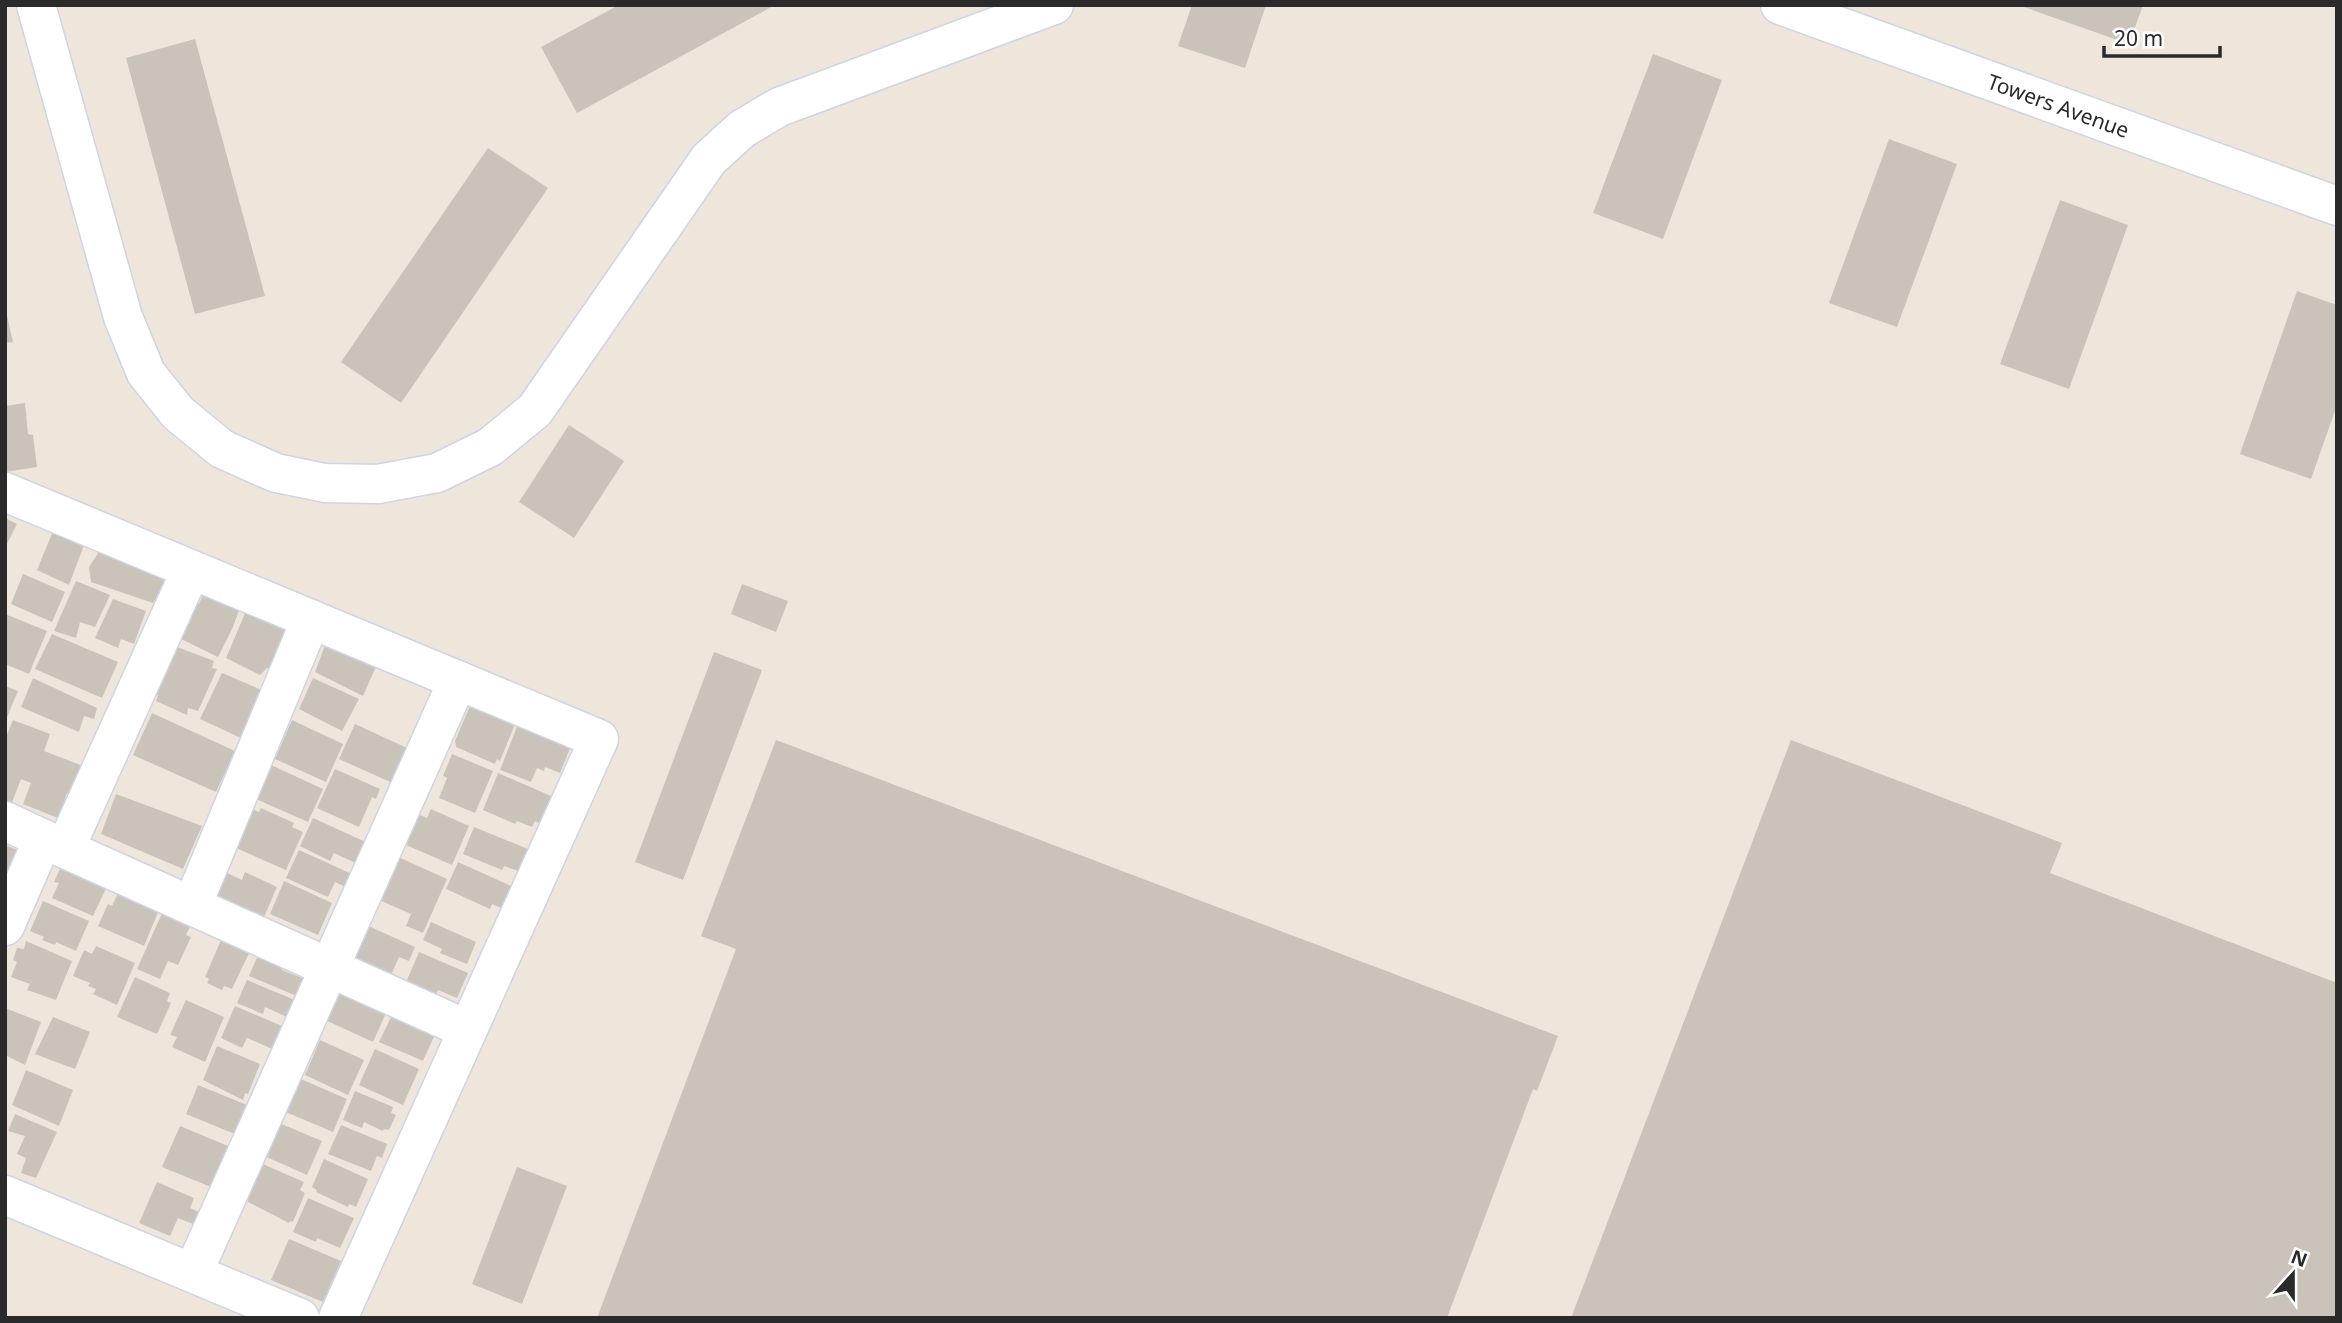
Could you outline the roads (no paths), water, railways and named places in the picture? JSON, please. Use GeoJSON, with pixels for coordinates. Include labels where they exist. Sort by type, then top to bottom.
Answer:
{"type":"FeatureCollection","features":[{"type":"Feature","properties":{"kind":"street"},"geometry":{"type":"LineString","coordinates":[[36,5],[122,317],[146,373],[178,413],[222,449],[276,473],[325,483],[378,484],[437,473],[490,447],[536,410],[709,159],[743,129],[779,107],[819,91],[1054,5]]}},
{"type":"Feature","properties":{"kind":"street","name":"Towers Avenue"},"geometry":{"type":"LineString","coordinates":[[1780,5],[2337,206]]}},
{"type":"Feature","properties":{"kind":"street"},"geometry":{"type":"LineString","coordinates":[[5,492],[599,739],[338,1318]]}},
{"type":"Feature","properties":{"kind":"street"},"geometry":{"type":"LineString","coordinates":[[5,926],[54,844],[191,570]]}},
{"type":"Feature","properties":{"kind":"street"},"geometry":{"type":"LineString","coordinates":[[192,906],[311,619]]}},
{"type":"Feature","properties":{"kind":"street"},"geometry":{"type":"LineString","coordinates":[[193,1273],[457,680]]}},
{"type":"Feature","properties":{"kind":"street"},"geometry":{"type":"LineString","coordinates":[[5,821],[466,1029]]}},
{"type":"Feature","properties":{"kind":"street"},"geometry":{"type":"LineString","coordinates":[[5,1195],[300,1318]]}}]}
